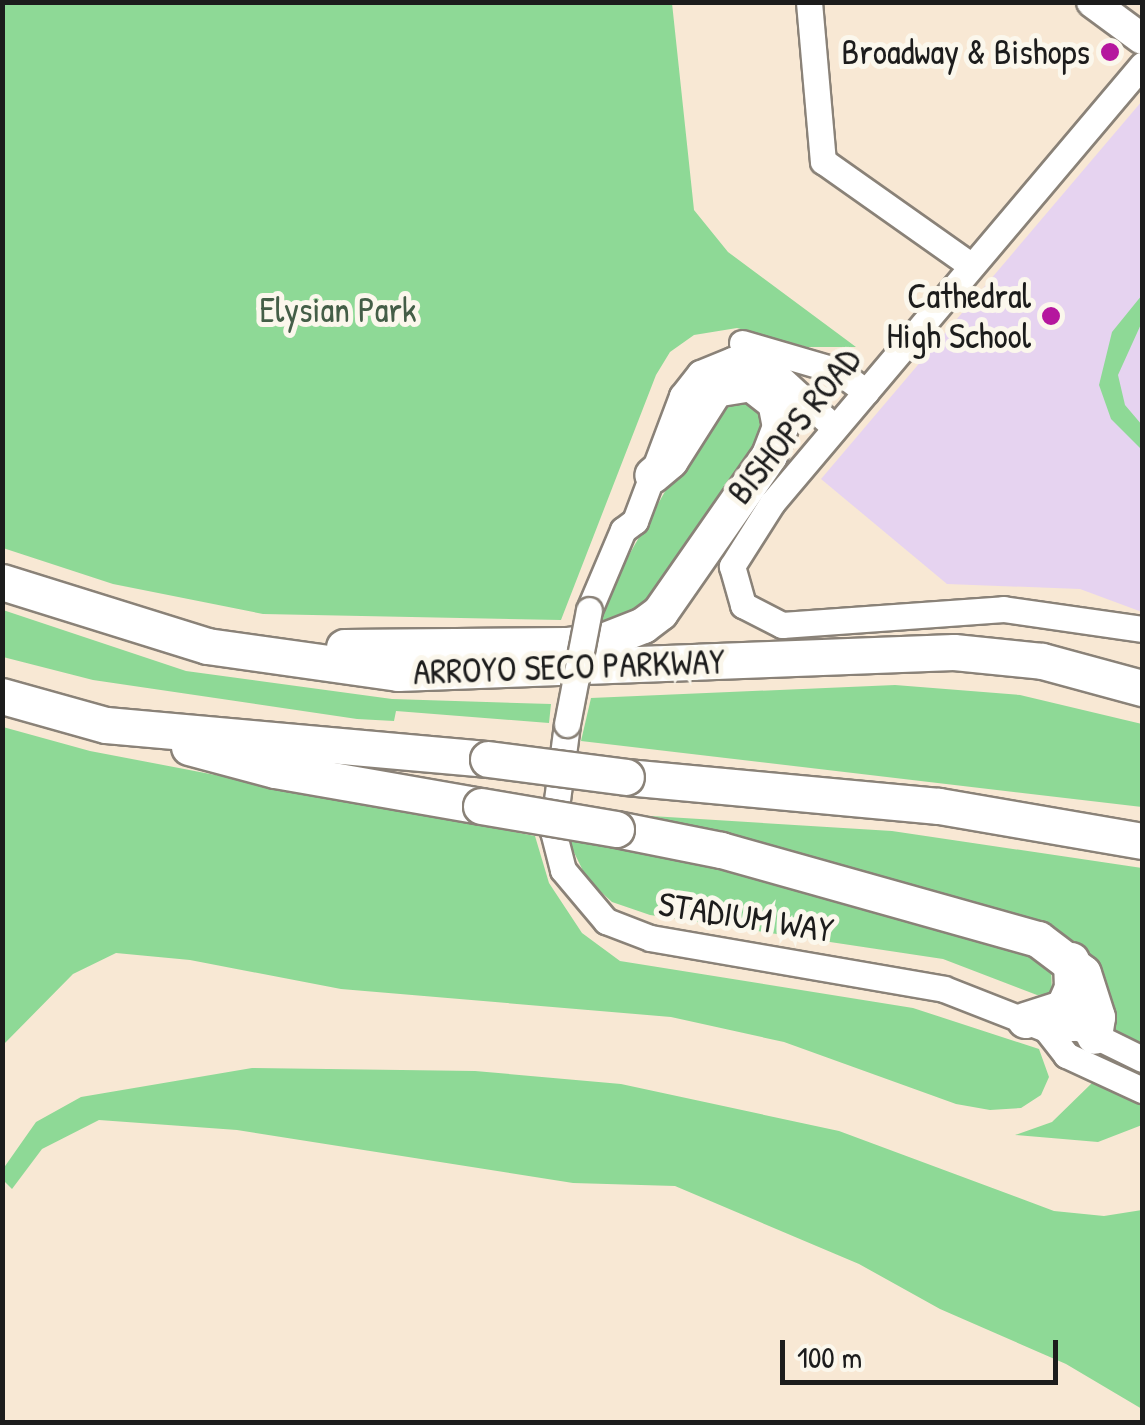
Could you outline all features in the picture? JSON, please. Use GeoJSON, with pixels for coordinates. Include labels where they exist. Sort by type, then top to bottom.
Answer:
{"type":"FeatureCollection","features":[{"type":"Feature","properties":{"kind":"highway"},"geometry":{"type":"LineString","coordinates":[[207,646],[472,649],[566,645],[630,632],[660,612],[769,456],[780,427],[775,402],[751,383],[715,388],[670,460],[652,476]]}},
{"type":"Feature","properties":{"kind":"highway","name":"ARROYO SECO PARKWAY"},"geometry":{"type":"LineString","coordinates":[[2,582],[207,646],[398,673],[954,652],[1042,661],[1142,688]]}},
{"type":"Feature","properties":{"kind":"highway"},"geometry":{"type":"LineString","coordinates":[[2,696],[276,770],[721,850],[1038,939],[1071,960],[1093,996],[1094,1036]]}},
{"type":"Feature","properties":{"kind":"highway"},"geometry":{"type":"LineString","coordinates":[[106,726],[488,759],[626,777],[938,806],[1073,826],[1142,841]]}},
{"type":"Feature","properties":{"kind":"highway"},"geometry":{"type":"LineString","coordinates":[[1073,826],[1142,830]]}},
{"type":"Feature","properties":{"kind":"highway"},"geometry":{"type":"LineString","coordinates":[[1036,1025],[1063,1008],[1072,988],[1071,960]]}},
{"type":"Feature","properties":{"kind":"main road"},"geometry":{"type":"LineString","coordinates":[[1092,2],[1142,39]]}},
{"type":"Feature","properties":{"kind":"street"},"geometry":{"type":"LineString","coordinates":[[809,2],[824,161],[972,266]]}},
{"type":"Feature","properties":{"kind":"street","name":"BISHOPS ROAD"},"geometry":{"type":"LineString","coordinates":[[1142,65],[835,428],[734,559],[738,596],[770,623],[1004,609],[1142,629]]}},
{"type":"Feature","properties":{"kind":"street","name":"STADIUM WAY"},"geometry":{"type":"LineString","coordinates":[[866,392],[838,370],[760,345],[734,343],[696,355],[665,398],[620,515],[622,530],[589,610],[552,831],[563,870],[606,921],[650,938],[915,982],[1036,1025],[1079,1028],[1142,1059]]}},
{"type":"Feature","properties":{"kind":"street","name":"STADIUM WAY"},"geometry":{"type":"LineString","coordinates":[[622,530],[635,521],[687,388],[722,362],[753,360],[774,368],[835,428]]}},
{"type":"Feature","properties":{"kind":"street","name":"STADIUM WAY"},"geometry":{"type":"LineString","coordinates":[[1036,1025],[1066,1055],[1142,1090]]}},
{"type":"Feature","properties":{"kind":"shaded area","name":"Cathedral High School"},"geometry":{"type":"Polygon","coordinates":[[[1142,101],[1142,612],[1080,589],[947,584],[821,479],[1142,101]]]}},
{"type":"Feature","properties":{"kind":"green space","name":"Elysian Park"},"geometry":{"type":"Polygon","coordinates":[[[3,2],[672,3],[694,210],[728,252],[856,347],[807,347],[737,328],[694,335],[670,352],[656,375],[561,620],[263,614],[113,584],[3,548],[3,2]]]}},
{"type":"Feature","properties":{"kind":"green space"},"geometry":{"type":"Polygon","coordinates":[[[1142,295],[1142,322],[1118,375],[1125,405],[1142,425],[1142,450],[1111,419],[1099,385],[1112,332],[1142,295]]]}},
{"type":"Feature","properties":{"kind":"green space"},"geometry":{"type":"Polygon","coordinates":[[[742,392],[761,405],[765,425],[754,447],[640,614],[599,630],[608,592],[718,398],[742,392]]]}},
{"type":"Feature","properties":{"kind":"green space"},"geometry":{"type":"Polygon","coordinates":[[[3,610],[186,671],[392,699],[551,704],[549,723],[396,711],[394,721],[357,719],[93,680],[3,657],[3,610]]]}},
{"type":"Feature","properties":{"kind":"green space"},"geometry":{"type":"Polygon","coordinates":[[[895,685],[1020,695],[1142,724],[1142,807],[581,741],[591,698],[895,685]]]}},
{"type":"Feature","properties":{"kind":"green space"},"geometry":{"type":"Polygon","coordinates":[[[3,727],[90,751],[535,836],[549,883],[582,933],[620,961],[913,1008],[1039,1049],[1049,1077],[1041,1095],[1021,1108],[990,1110],[956,1104],[784,1042],[671,1017],[341,989],[190,960],[116,953],[73,974],[3,1045],[3,727]]]}},
{"type":"Feature","properties":{"kind":"green space"},"geometry":{"type":"Polygon","coordinates":[[[619,814],[892,831],[1142,868],[1142,1047],[1109,1031],[1083,953],[619,814]]]}},
{"type":"Feature","properties":{"kind":"green space"},"geometry":{"type":"Polygon","coordinates":[[[567,838],[616,840],[1024,948],[1051,963],[1052,994],[1037,995],[943,959],[650,915],[612,902],[587,879],[567,838]]]}},
{"type":"Feature","properties":{"kind":"green space"},"geometry":{"type":"Polygon","coordinates":[[[252,1068],[475,1071],[621,1084],[839,1131],[1054,1211],[1104,1216],[1142,1210],[1142,1409],[1066,1364],[940,1309],[859,1264],[675,1186],[573,1183],[237,1130],[99,1120],[42,1149],[12,1189],[4,1181],[3,1169],[36,1122],[81,1097],[252,1068]]]}},
{"type":"Feature","properties":{"kind":"green space"},"geometry":{"type":"Polygon","coordinates":[[[1093,1082],[1142,1105],[1142,1125],[1098,1142],[1015,1135],[1052,1122],[1093,1082]]]}},
{"type":"Feature","properties":{"kind":"place","name":"Broadway & Bishops"},"geometry":{"type":"Point","coordinates":[1110,52]}},
{"type":"Feature","properties":{"kind":"place","name":"Cathedral High School"},"geometry":{"type":"Point","coordinates":[1051,316]}}]}
